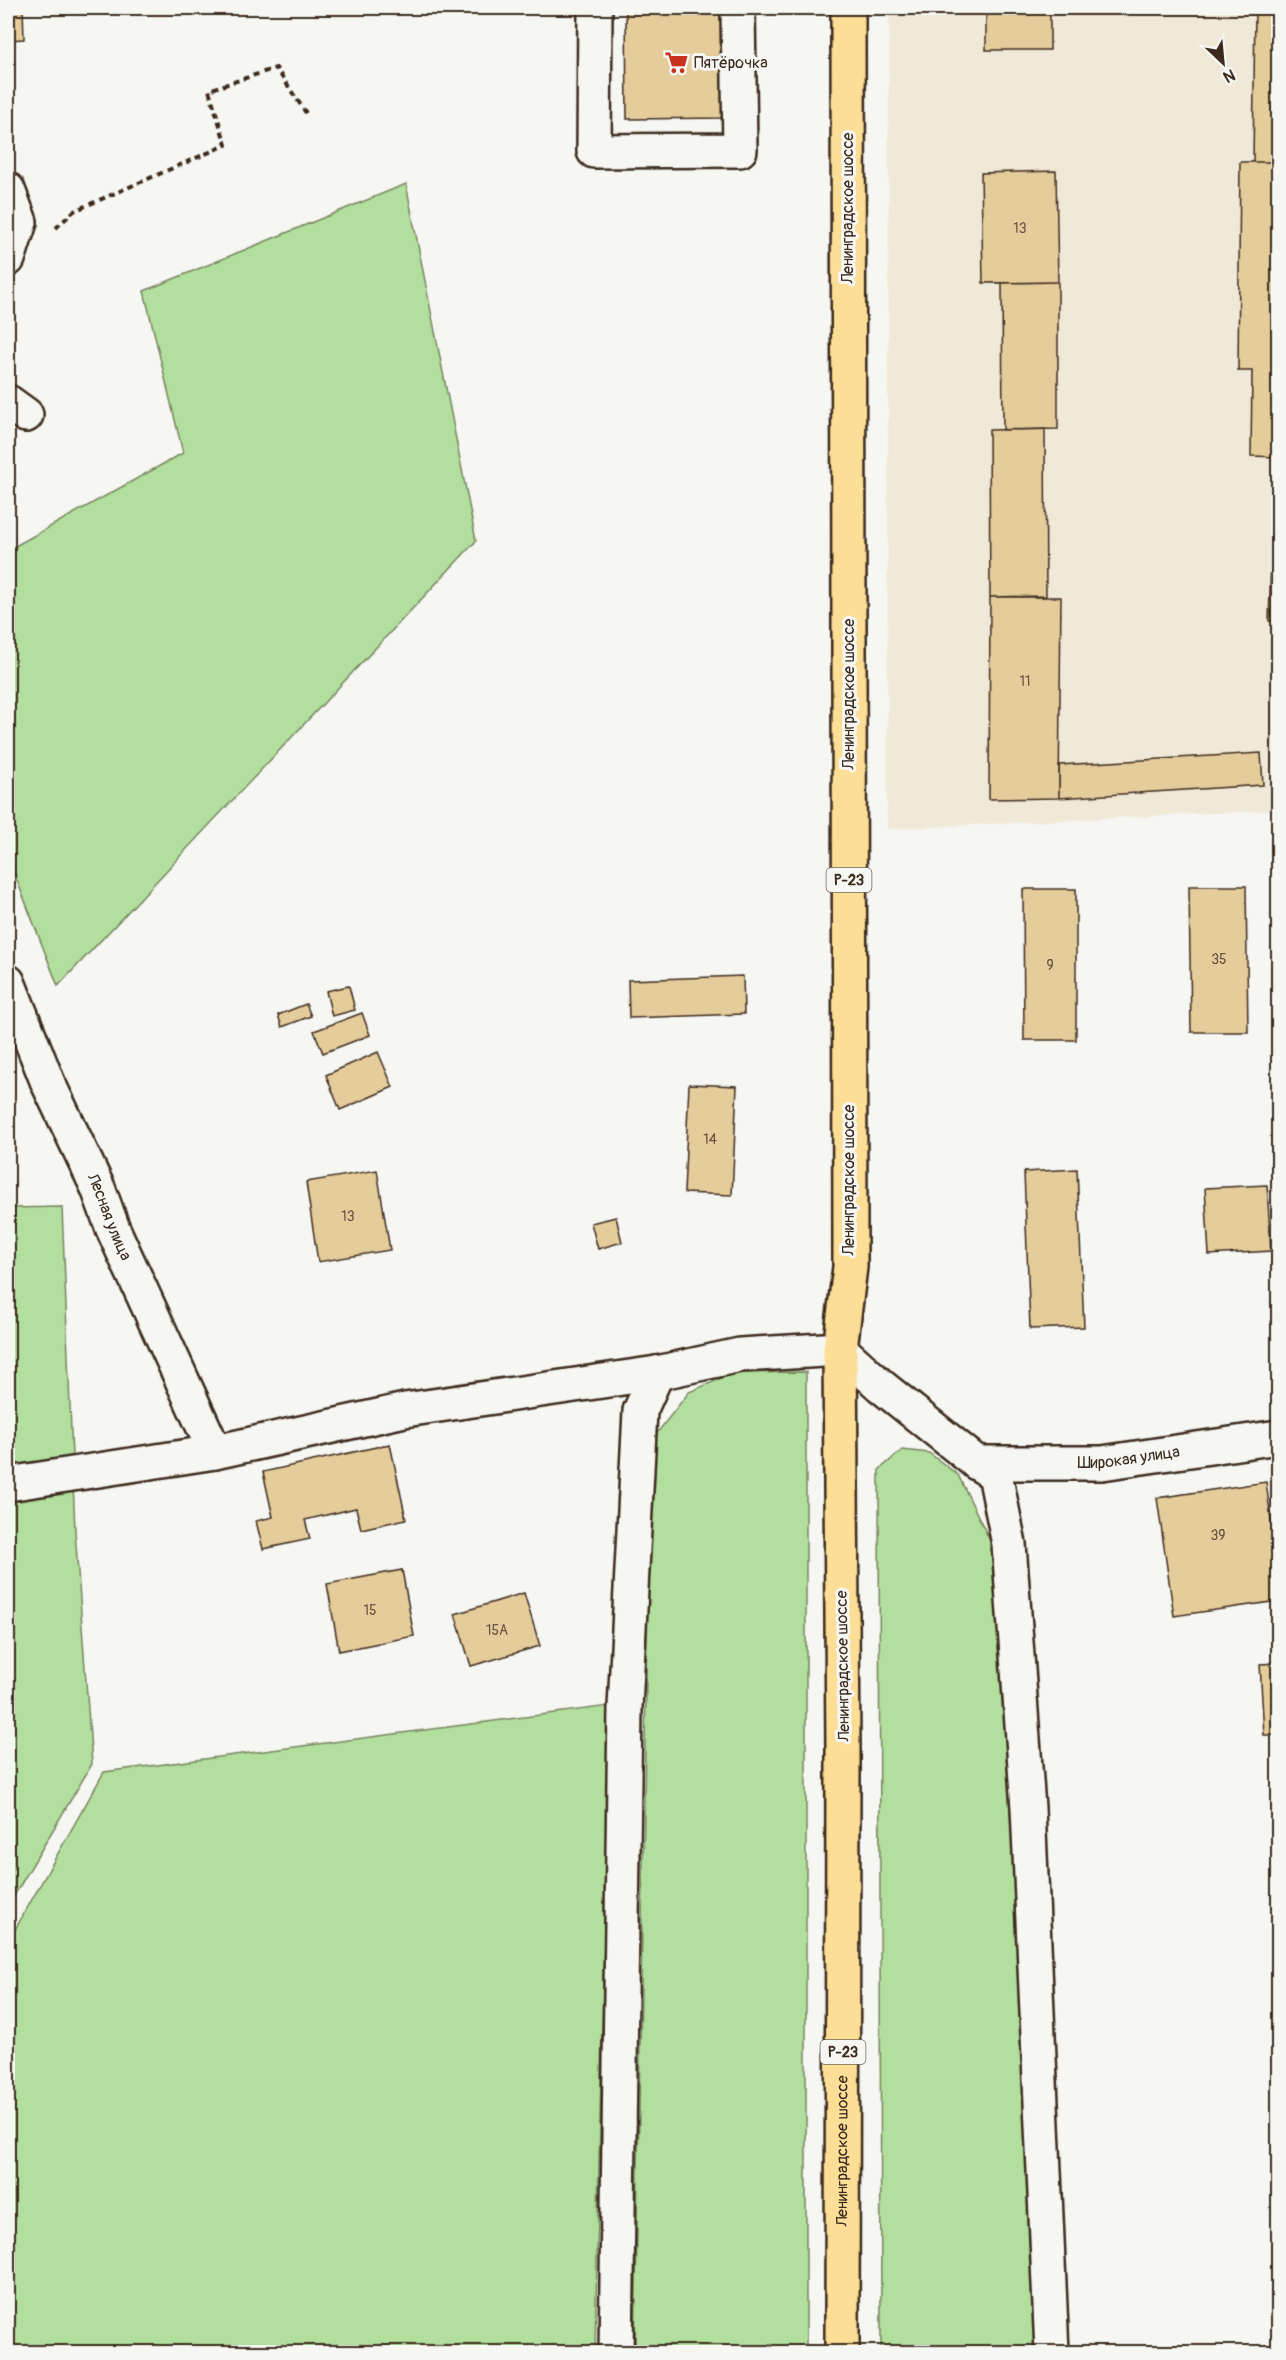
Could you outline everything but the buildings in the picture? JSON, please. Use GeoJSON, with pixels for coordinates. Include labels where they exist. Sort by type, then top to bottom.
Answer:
{"type":"FeatureCollection","features":[{"type":"Feature","properties":{"kind":"highway","name":"Ленинградское шоссе"},"geometry":{"type":"LineString","coordinates":[[842,2352],[843,1751],[840,1349],[850,1267],[848,8]]}},
{"type":"Feature","properties":{"kind":"street"},"geometry":{"type":"LineString","coordinates":[[595,8],[594,151],[740,150],[738,8]]}},
{"type":"Feature","properties":{"kind":"street"},"geometry":{"type":"LineString","coordinates":[[8,190],[20,222],[8,259]]}},
{"type":"Feature","properties":{"kind":"street","name":"Лесная улица"},"geometry":{"type":"LineString","coordinates":[[8,982],[48,1083],[98,1188],[113,1229],[215,1452]]}},
{"type":"Feature","properties":{"kind":"street"},"geometry":{"type":"LineString","coordinates":[[8,1484],[215,1452],[405,1410],[657,1373],[740,1355],[840,1349],[881,1386],[977,1463],[995,1474],[1009,1544],[1028,1808],[1052,2352]]}},
{"type":"Feature","properties":{"kind":"street"},"geometry":{"type":"LineString","coordinates":[[616,2352],[625,1708],[640,1411],[657,1373]]}},
{"type":"Feature","properties":{"kind":"street","name":"Широкая улица"},"geometry":{"type":"LineString","coordinates":[[977,1463],[1102,1462],[1278,1437]]}},
{"type":"Feature","properties":{"kind":"path"},"geometry":{"type":"LineString","coordinates":[[49,234],[74,211],[226,145],[209,90],[276,68],[306,112]]}},
{"type":"Feature","properties":{"kind":"shaded area"},"geometry":{"type":"Polygon","coordinates":[[[889,8],[1278,8],[1278,810],[887,829],[889,8]]]}},
{"type":"Feature","properties":{"kind":"green space"},"geometry":{"type":"Polygon","coordinates":[[[406,184],[476,541],[58,986],[8,857],[8,550],[183,453],[144,291],[406,184]]]}},
{"type":"Feature","properties":{"kind":"green space"},"geometry":{"type":"Polygon","coordinates":[[[62,1207],[75,1531],[92,1764],[8,1906],[8,1208],[62,1207]]]}},
{"type":"Feature","properties":{"kind":"green space"},"geometry":{"type":"Polygon","coordinates":[[[806,1372],[806,2352],[635,2352],[650,1442],[689,1392],[734,1373],[806,1372]]]}},
{"type":"Feature","properties":{"kind":"green space"},"geometry":{"type":"Polygon","coordinates":[[[902,1450],[929,1453],[958,1475],[995,1551],[1043,2352],[881,2352],[879,1470],[902,1450]]]}},
{"type":"Feature","properties":{"kind":"green space"},"geometry":{"type":"Polygon","coordinates":[[[609,1706],[595,2352],[8,2352],[8,1942],[104,1772],[609,1706]]]}},
{"type":"Feature","properties":{"kind":"place","name":"Пятёрочка"},"geometry":{"type":"Point","coordinates":[676,63]}}]}
